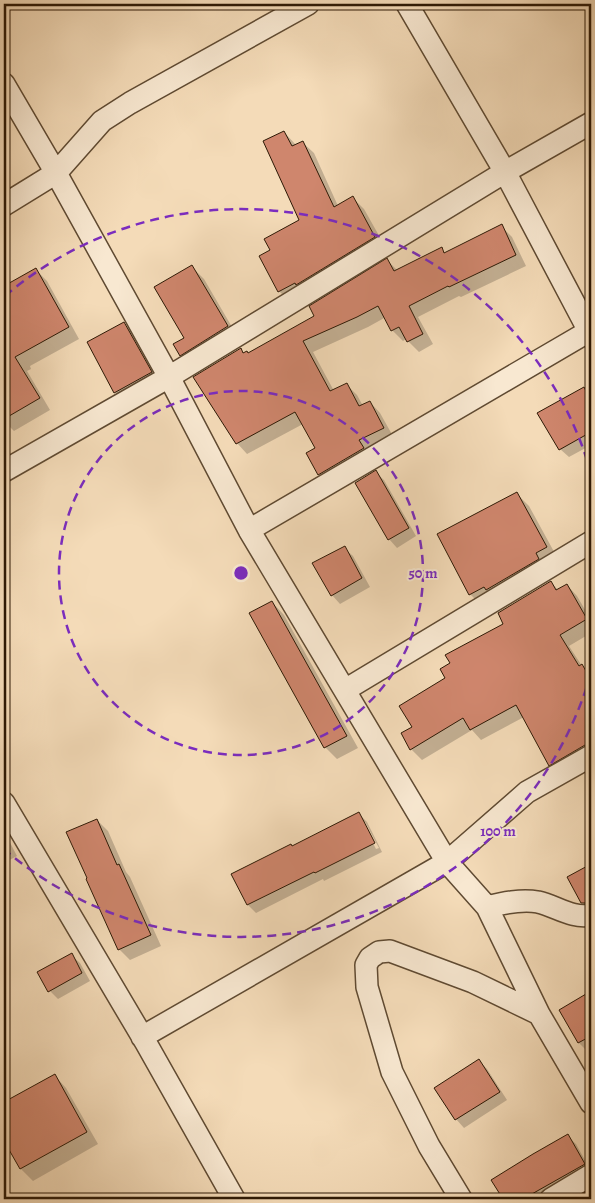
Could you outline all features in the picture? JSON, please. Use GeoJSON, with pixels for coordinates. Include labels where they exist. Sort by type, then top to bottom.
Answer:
{"type":"FeatureCollection","features":[{"type":"Feature","properties":{"kind":"street"},"geometry":{"type":"LineString","coordinates":[[4,205],[56,173],[102,121],[130,103],[308,4]]}},
{"type":"Feature","properties":{"kind":"street"},"geometry":{"type":"LineString","coordinates":[[249,530],[591,332],[505,172],[407,4]]}},
{"type":"Feature","properties":{"kind":"street"},"geometry":{"type":"LineString","coordinates":[[4,84],[56,173],[169,377],[249,530],[447,862],[487,907],[539,1014],[591,1104]]}},
{"type":"Feature","properties":{"kind":"street"},"geometry":{"type":"LineString","coordinates":[[4,471],[169,377],[505,172],[591,123]]}},
{"type":"Feature","properties":{"kind":"street"},"geometry":{"type":"LineString","coordinates":[[345,690],[591,542]]}},
{"type":"Feature","properties":{"kind":"street"},"geometry":{"type":"LineString","coordinates":[[142,1037],[447,862],[527,792],[591,756]]}},
{"type":"Feature","properties":{"kind":"street"},"geometry":{"type":"LineString","coordinates":[[4,803],[142,1037],[234,1199]]}},
{"type":"Feature","properties":{"kind":"street"},"geometry":{"type":"LineString","coordinates":[[487,907],[518,901],[537,902],[573,915],[585,917],[591,915]]}},
{"type":"Feature","properties":{"kind":"street"},"geometry":{"type":"LineString","coordinates":[[461,1199],[429,1146],[392,1072],[367,986],[366,965],[370,958],[379,952],[390,951],[473,982],[539,1014]]}},
{"type":"Feature","properties":{"kind":"street"},"geometry":{"type":"LineString","coordinates":[[551,1199],[591,1175]]}},
{"type":"Feature","properties":{"kind":"building"},"geometry":{"type":"Polygon","coordinates":[[[284,131],[292,146],[303,141],[334,207],[353,196],[375,237],[296,285],[295,283],[278,292],[259,256],[270,250],[264,239],[299,220],[263,141],[284,131]]]}},
{"type":"Feature","properties":{"kind":"building"},"geometry":{"type":"Polygon","coordinates":[[[502,224],[516,255],[409,306],[423,334],[407,342],[399,327],[391,331],[378,306],[303,341],[330,391],[347,383],[359,406],[370,401],[384,428],[359,440],[364,448],[318,475],[306,453],[315,448],[295,412],[236,444],[193,377],[241,348],[243,353],[247,351],[248,353],[314,316],[309,306],[387,258],[394,271],[442,247],[444,253],[502,224]]]}},
{"type":"Feature","properties":{"kind":"building"},"geometry":{"type":"Polygon","coordinates":[[[192,265],[228,326],[180,356],[173,344],[184,338],[154,287],[192,265]]]}},
{"type":"Feature","properties":{"kind":"building"},"geometry":{"type":"Polygon","coordinates":[[[36,268],[69,327],[15,357],[40,398],[4,419],[4,286],[36,268]]]}},
{"type":"Feature","properties":{"kind":"building"},"geometry":{"type":"Polygon","coordinates":[[[124,322],[152,372],[114,393],[87,342],[124,322]]]}},
{"type":"Feature","properties":{"kind":"building"},"geometry":{"type":"Polygon","coordinates":[[[584,387],[591,401],[591,432],[559,450],[537,413],[584,387]]]}},
{"type":"Feature","properties":{"kind":"building"},"geometry":{"type":"Polygon","coordinates":[[[376,470],[409,528],[388,540],[355,483],[376,470]]]}},
{"type":"Feature","properties":{"kind":"building"},"geometry":{"type":"Polygon","coordinates":[[[517,492],[547,547],[536,553],[539,559],[486,590],[484,587],[469,595],[437,534],[517,492]]]}},
{"type":"Feature","properties":{"kind":"building"},"geometry":{"type":"Polygon","coordinates":[[[345,546],[362,578],[331,596],[312,563],[345,546]]]}},
{"type":"Feature","properties":{"kind":"building"},"geometry":{"type":"Polygon","coordinates":[[[551,581],[556,590],[567,584],[587,619],[560,635],[579,666],[582,664],[591,680],[591,743],[549,766],[516,705],[470,730],[463,718],[410,750],[401,733],[412,727],[399,706],[445,678],[440,669],[450,663],[445,655],[503,624],[498,613],[551,581]]]}},
{"type":"Feature","properties":{"kind":"building"},"geometry":{"type":"Polygon","coordinates":[[[272,601],[347,736],[324,748],[249,613],[272,601]]]}},
{"type":"Feature","properties":{"kind":"building"},"geometry":{"type":"Polygon","coordinates":[[[359,812],[375,843],[247,905],[231,874],[359,812]]]}},
{"type":"Feature","properties":{"kind":"building"},"geometry":{"type":"Polygon","coordinates":[[[97,819],[151,935],[118,950],[66,832],[97,819]]]}},
{"type":"Feature","properties":{"kind":"building"},"geometry":{"type":"Polygon","coordinates":[[[591,864],[591,903],[581,903],[567,877],[591,864]]]}},
{"type":"Feature","properties":{"kind":"building"},"geometry":{"type":"Polygon","coordinates":[[[72,953],[82,973],[48,992],[37,972],[72,953]]]}},
{"type":"Feature","properties":{"kind":"building"},"geometry":{"type":"Polygon","coordinates":[[[591,991],[591,1036],[578,1043],[559,1010],[591,991]]]}},
{"type":"Feature","properties":{"kind":"building"},"geometry":{"type":"Polygon","coordinates":[[[479,1059],[500,1092],[455,1120],[434,1088],[479,1059]]]}},
{"type":"Feature","properties":{"kind":"building"},"geometry":{"type":"Polygon","coordinates":[[[55,1074],[87,1132],[20,1169],[4,1141],[4,1102],[55,1074]]]}},
{"type":"Feature","properties":{"kind":"building"},"geometry":{"type":"Polygon","coordinates":[[[568,1134],[585,1164],[523,1199],[503,1199],[491,1180],[568,1134]]]}}]}
